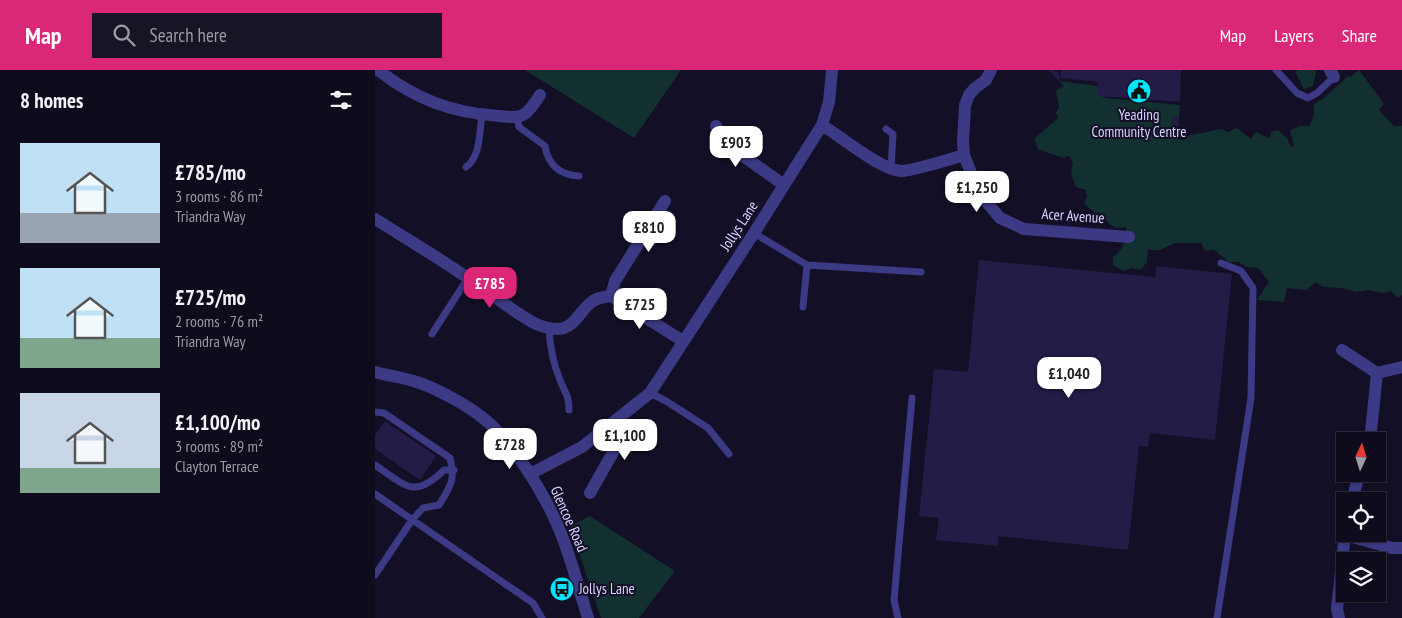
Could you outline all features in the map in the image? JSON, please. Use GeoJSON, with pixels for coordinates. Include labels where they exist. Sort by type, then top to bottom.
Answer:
{"type":"FeatureCollection","features":[{"type":"Feature","properties":{"kind":"street"},"geometry":{"type":"LineString","coordinates":[[378,70],[397,85],[433,103],[466,113],[517,117],[525,114],[540,95]]}},
{"type":"Feature","properties":{"kind":"street","name":"Acer Avenue"},"geometry":{"type":"LineString","coordinates":[[991,70],[986,80],[969,95],[965,105],[964,155],[979,193],[1000,218],[1024,229],[1129,237]]}},
{"type":"Feature","properties":{"kind":"street","name":"Jollys Lane"},"geometry":{"type":"LineString","coordinates":[[530,474],[583,446],[650,393],[755,233],[822,124],[829,102],[832,71]]}},
{"type":"Feature","properties":{"kind":"street"},"geometry":{"type":"LineString","coordinates":[[822,124],[891,170],[903,171],[964,155]]}},
{"type":"Feature","properties":{"kind":"street"},"geometry":{"type":"LineString","coordinates":[[716,126],[725,143],[784,185]]}},
{"type":"Feature","properties":{"kind":"street"},"geometry":{"type":"LineString","coordinates":[[611,296],[615,281],[665,201]]}},
{"type":"Feature","properties":{"kind":"street"},"geometry":{"type":"LineString","coordinates":[[375,219],[535,323],[549,329],[560,329],[570,326],[593,301],[611,296],[683,342]]}},
{"type":"Feature","properties":{"kind":"street"},"geometry":{"type":"LineString","coordinates":[[1342,350],[1377,373],[1402,368]]}},
{"type":"Feature","properties":{"kind":"street","name":"Glencoe Road"},"geometry":{"type":"LineString","coordinates":[[375,372],[419,383],[450,397],[483,418],[511,447],[530,474],[557,525],[588,618]]}},
{"type":"Feature","properties":{"kind":"street"},"geometry":{"type":"LineString","coordinates":[[1371,432],[1377,373]]}},
{"type":"Feature","properties":{"kind":"street"},"geometry":{"type":"LineString","coordinates":[[589,493],[616,447],[615,439],[607,428]]}},
{"type":"Feature","properties":{"kind":"street"},"geometry":{"type":"LineString","coordinates":[[1339,618],[1337,609],[1344,542]]}},
{"type":"Feature","properties":{"kind":"street"},"geometry":{"type":"LineString","coordinates":[[1372,542],[1392,548],[1402,548]]}},
{"type":"Feature","properties":{"kind":"lane"},"geometry":{"type":"LineString","coordinates":[[1276,70],[1297,93],[1308,98],[1317,93],[1332,73]]}},
{"type":"Feature","properties":{"kind":"lane"},"geometry":{"type":"LineString","coordinates":[[466,167],[473,162],[477,152],[482,115]]}},
{"type":"Feature","properties":{"kind":"lane"},"geometry":{"type":"LineString","coordinates":[[517,117],[519,127],[545,146],[549,160],[558,170],[569,175],[579,176]]}},
{"type":"Feature","properties":{"kind":"lane"},"geometry":{"type":"LineString","coordinates":[[886,129],[893,134],[891,170]]}},
{"type":"Feature","properties":{"kind":"lane"},"geometry":{"type":"LineString","coordinates":[[755,233],[807,265],[921,272]]}},
{"type":"Feature","properties":{"kind":"lane"},"geometry":{"type":"LineString","coordinates":[[1217,618],[1251,398],[1253,288],[1241,271],[1221,263]]}},
{"type":"Feature","properties":{"kind":"lane"},"geometry":{"type":"LineString","coordinates":[[803,307],[807,265]]}},
{"type":"Feature","properties":{"kind":"lane"},"geometry":{"type":"LineString","coordinates":[[432,334],[468,278]]}},
{"type":"Feature","properties":{"kind":"lane"},"geometry":{"type":"LineString","coordinates":[[549,329],[551,352],[560,381],[569,399],[569,410]]}},
{"type":"Feature","properties":{"kind":"lane"},"geometry":{"type":"LineString","coordinates":[[650,393],[708,428],[729,454]]}},
{"type":"Feature","properties":{"kind":"lane"},"geometry":{"type":"LineString","coordinates":[[898,618],[894,600],[912,398]]}},
{"type":"Feature","properties":{"kind":"lane"},"geometry":{"type":"LineString","coordinates":[[375,412],[384,413],[450,458],[453,470],[452,484],[439,504],[423,508],[412,520],[375,574]]}},
{"type":"Feature","properties":{"kind":"lane"},"geometry":{"type":"LineString","coordinates":[[375,465],[405,485],[418,488],[432,482],[444,470],[453,470]]}},
{"type":"Feature","properties":{"kind":"lane"},"geometry":{"type":"LineString","coordinates":[[375,494],[533,603],[541,618]]}},
{"type":"Feature","properties":{"kind":"green space"},"geometry":{"type":"Polygon","coordinates":[[[525,70],[681,70],[634,138],[525,70]]]}},
{"type":"Feature","properties":{"kind":"green space"},"geometry":{"type":"Polygon","coordinates":[[[1297,70],[1315,70],[1313,86],[1304,89],[1296,73],[1297,70]]]}},
{"type":"Feature","properties":{"kind":"green space"},"geometry":{"type":"Polygon","coordinates":[[[1359,70],[1384,104],[1379,110],[1394,126],[1402,126],[1402,295],[1398,298],[1391,291],[1383,293],[1368,290],[1356,292],[1342,288],[1323,287],[1316,282],[1306,290],[1287,288],[1284,302],[1257,300],[1269,282],[1258,268],[1246,267],[1239,262],[1229,262],[1214,250],[1205,251],[1201,243],[1175,243],[1160,250],[1148,250],[1147,262],[1141,270],[1132,268],[1123,271],[1113,265],[1113,257],[1124,244],[1126,227],[1115,228],[1107,222],[1103,214],[1096,213],[1084,204],[1087,196],[1086,190],[1076,187],[1071,174],[1073,162],[1069,156],[1063,158],[1038,149],[1034,139],[1058,118],[1056,113],[1059,107],[1056,91],[1064,86],[1059,81],[1098,86],[1098,95],[1107,98],[1180,105],[1179,118],[1173,117],[1171,133],[1177,135],[1177,139],[1184,140],[1189,135],[1215,129],[1222,129],[1228,132],[1237,128],[1251,139],[1256,132],[1270,139],[1271,132],[1278,130],[1287,138],[1290,146],[1294,147],[1290,130],[1300,126],[1309,126],[1314,115],[1314,104],[1324,98],[1348,76],[1351,77],[1359,70]]]}},
{"type":"Feature","properties":{"kind":"green space"},"geometry":{"type":"Polygon","coordinates":[[[590,516],[675,571],[639,618],[601,618],[570,526],[590,516]]]}},
{"type":"Feature","properties":{"kind":"building"},"geometry":{"type":"Polygon","coordinates":[[[1048,70],[1054,70],[1059,73],[1059,81],[1048,70]]]}},
{"type":"Feature","properties":{"kind":"building","name":"Yeading Community Centre"},"geometry":{"type":"Polygon","coordinates":[[[1061,70],[1181,70],[1180,102],[1098,96],[1098,82],[1060,78],[1061,70]]]}},
{"type":"Feature","properties":{"kind":"building"},"geometry":{"type":"Polygon","coordinates":[[[1173,117],[1179,118],[1177,135],[1171,134],[1173,117]]]}},
{"type":"Feature","properties":{"kind":"building"},"geometry":{"type":"Polygon","coordinates":[[[979,260],[1155,277],[1156,266],[1232,274],[1215,440],[1150,433],[1148,447],[1139,446],[1128,550],[999,536],[998,546],[936,540],[939,518],[919,516],[934,369],[968,372],[979,260]]]}},
{"type":"Feature","properties":{"kind":"building"},"geometry":{"type":"Polygon","coordinates":[[[385,421],[436,456],[420,480],[375,449],[375,435],[385,421]]]}},
{"type":"Feature","properties":{"kind":"place","name":"Yeading Community Centre"},"geometry":{"type":"Point","coordinates":[1139,91]}},
{"type":"Feature","properties":{"kind":"place","name":"Jollys Lane"},"geometry":{"type":"Point","coordinates":[562,589]}}]}
